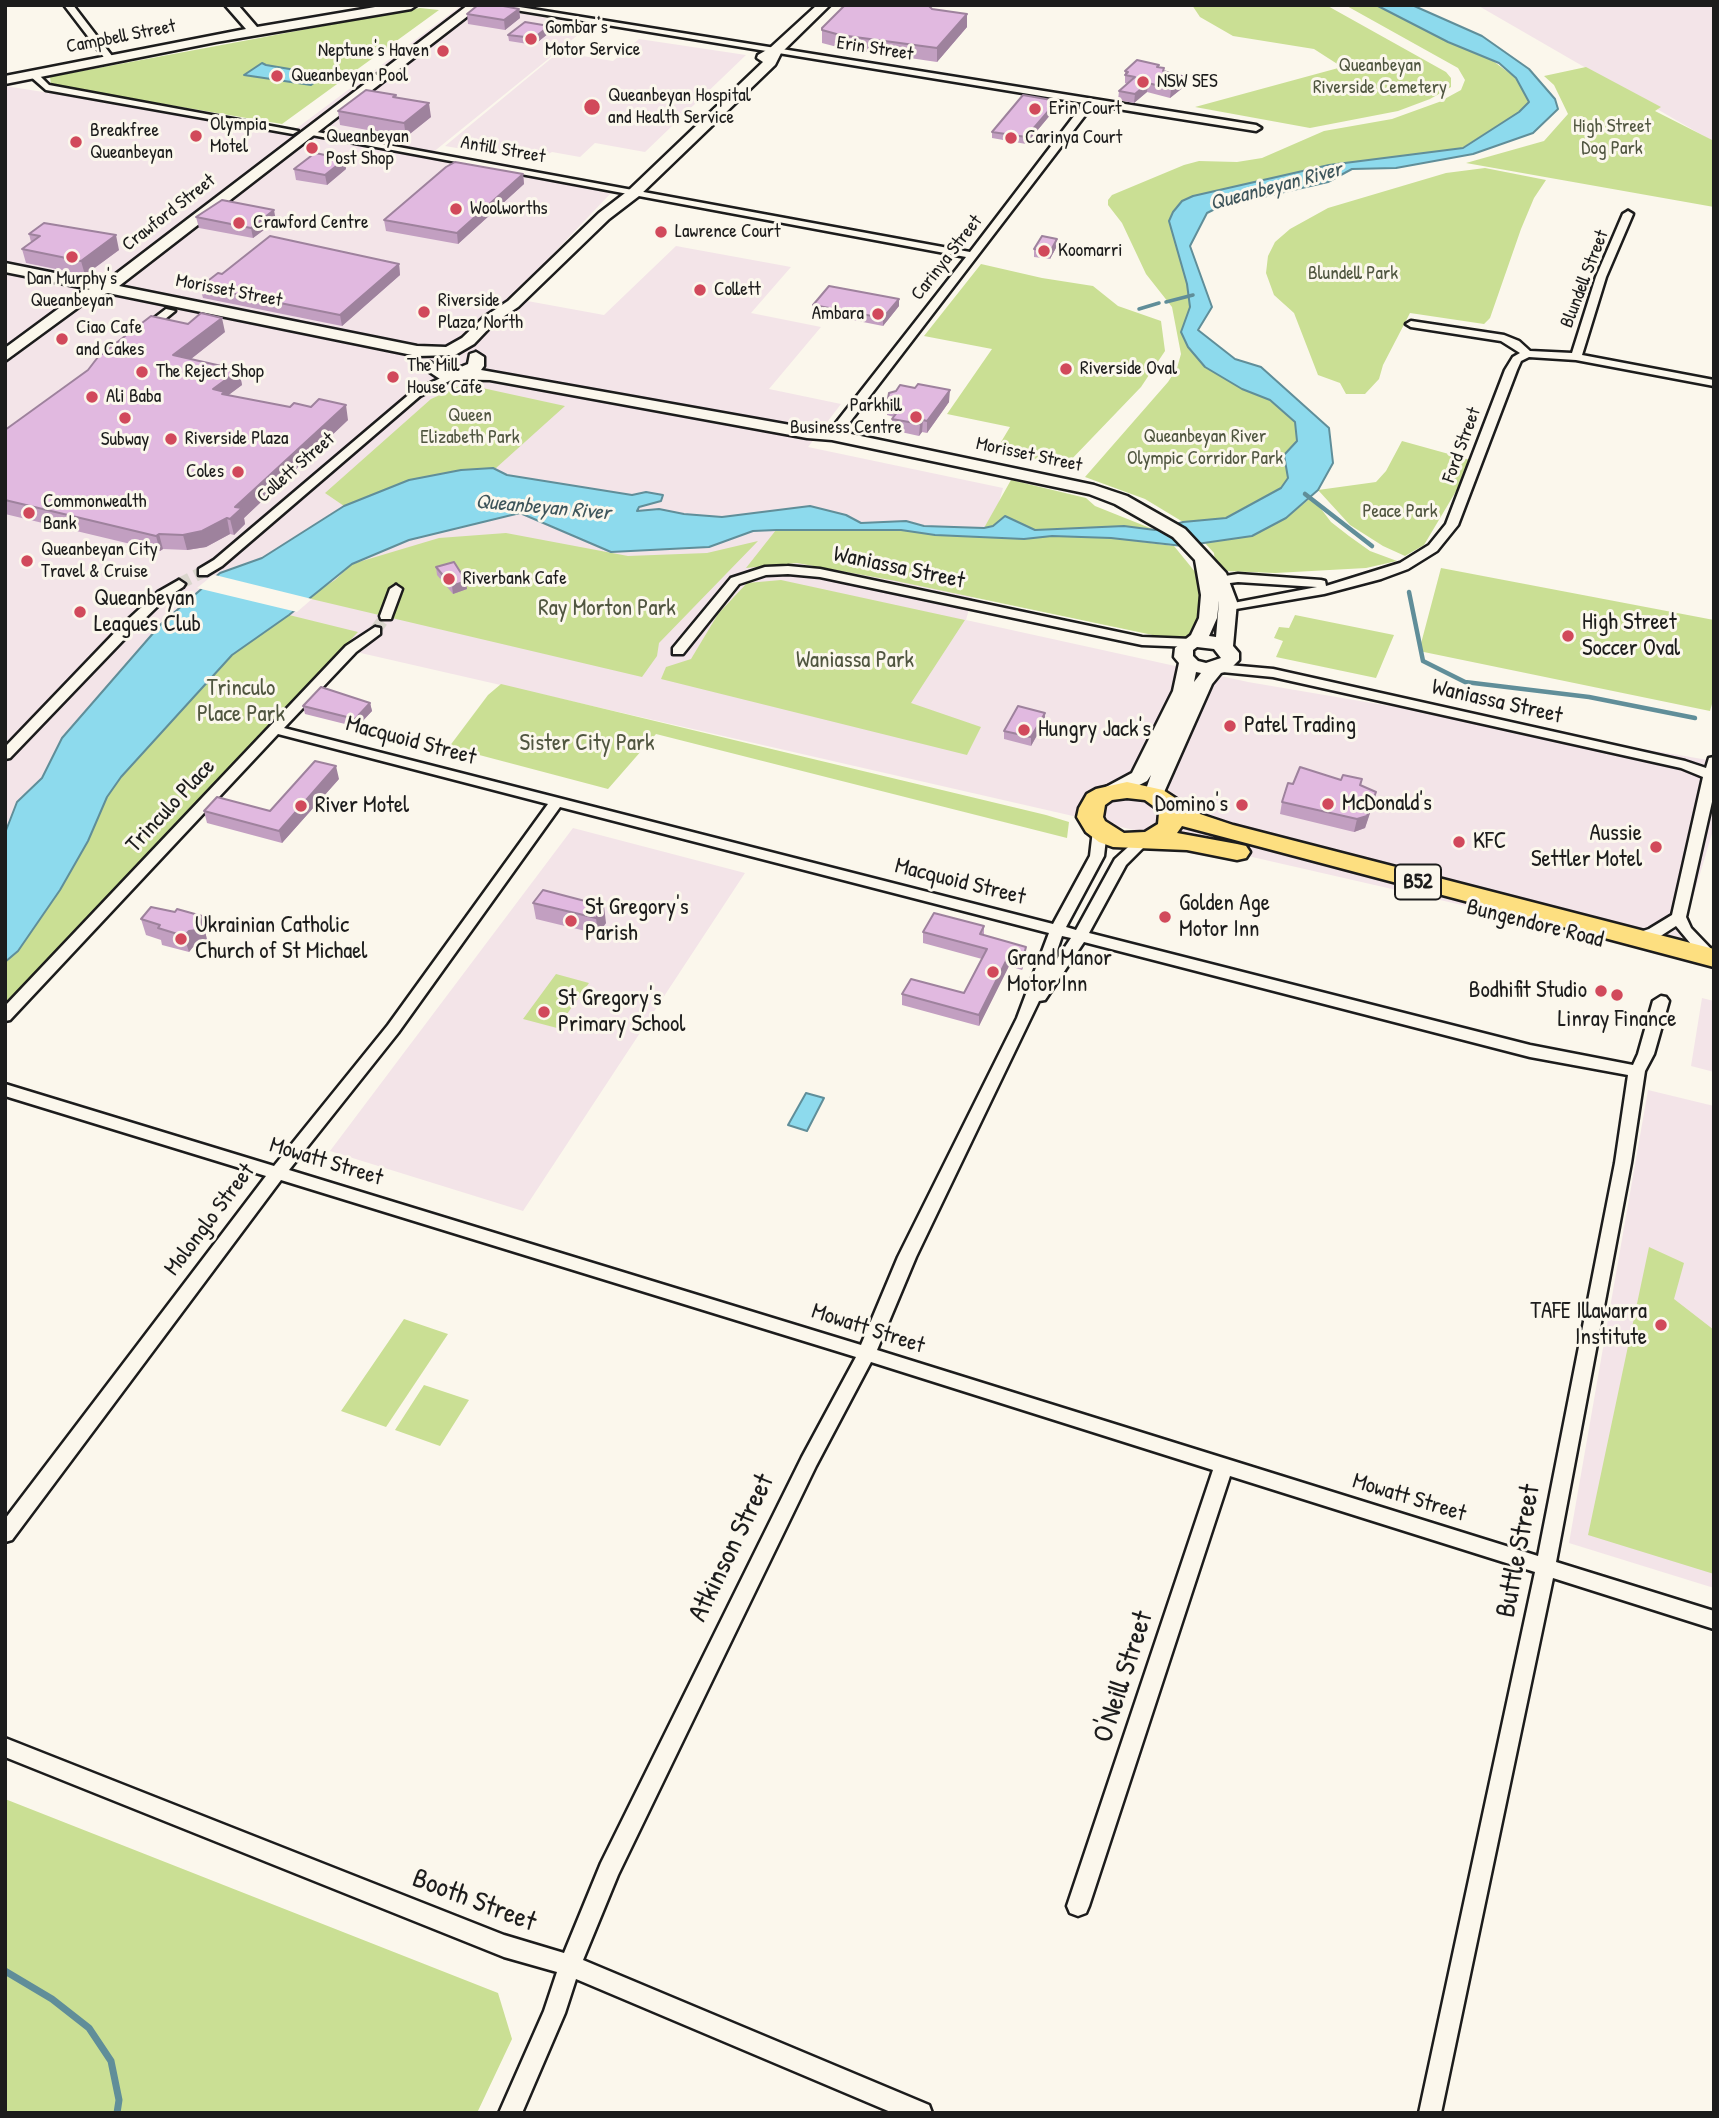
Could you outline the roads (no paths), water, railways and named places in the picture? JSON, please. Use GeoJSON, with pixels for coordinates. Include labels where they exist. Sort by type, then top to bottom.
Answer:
{"type":"FeatureCollection","features":[{"type":"Feature","properties":{"kind":"highway","name":"B52"},"geometry":{"type":"LineString","coordinates":[[1113,792],[1127,790],[1160,800]]}},
{"type":"Feature","properties":{"kind":"highway"},"geometry":{"type":"LineString","coordinates":[[1100,830],[1090,817],[1091,808],[1096,800],[1113,792]]}},
{"type":"Feature","properties":{"kind":"highway"},"geometry":{"type":"LineString","coordinates":[[1147,840],[1167,830],[1172,822],[1172,813],[1160,800]]}},
{"type":"Feature","properties":{"kind":"highway","name":"Bungendore Road"},"geometry":{"type":"LineString","coordinates":[[1160,800],[1191,820],[1225,831],[1713,961]]}},
{"type":"Feature","properties":{"kind":"highway","name":"B52"},"geometry":{"type":"LineString","coordinates":[[1100,830],[1122,841],[1147,840]]}},
{"type":"Feature","properties":{"kind":"highway","name":"Bungendore Road"},"geometry":{"type":"LineString","coordinates":[[1147,840],[1219,847],[1713,961]]}},
{"type":"Feature","properties":{"kind":"street"},"geometry":{"type":"LineString","coordinates":[[68,5],[109,58]]}},
{"type":"Feature","properties":{"kind":"street"},"geometry":{"type":"LineString","coordinates":[[231,5],[254,31]]}},
{"type":"Feature","properties":{"kind":"street","name":"Campbell Street"},"geometry":{"type":"LineString","coordinates":[[5,80],[254,31],[411,5]]}},
{"type":"Feature","properties":{"kind":"street","name":"Crawford Street"},"geometry":{"type":"LineString","coordinates":[[88,289],[107,288],[299,132],[462,5]]}},
{"type":"Feature","properties":{"kind":"street","name":"Crawford Street"},"geometry":{"type":"LineString","coordinates":[[5,356],[88,289],[476,5]]}},
{"type":"Feature","properties":{"kind":"street","name":"Erin Street"},"geometry":{"type":"LineString","coordinates":[[489,5],[1256,128]]}},
{"type":"Feature","properties":{"kind":"street"},"geometry":{"type":"LineString","coordinates":[[457,375],[476,366],[478,345],[513,304],[770,62],[775,51],[824,5]]}},
{"type":"Feature","properties":{"kind":"street","name":"Antill Street"},"geometry":{"type":"LineString","coordinates":[[33,74],[46,87],[972,255]]}},
{"type":"Feature","properties":{"kind":"street","name":"Carinya Street"},"geometry":{"type":"LineString","coordinates":[[832,435],[1090,102]]}},
{"type":"Feature","properties":{"kind":"street","name":"Blundell Street"},"geometry":{"type":"LineString","coordinates":[[1576,357],[1601,277],[1628,214]]}},
{"type":"Feature","properties":{"kind":"street","name":"Morisset Street"},"geometry":{"type":"LineString","coordinates":[[5,267],[170,311],[413,360],[440,374],[490,375],[832,435],[1094,490],[1121,500],[1166,523],[1188,541],[1222,580]]}},
{"type":"Feature","properties":{"kind":"street","name":"Morisset Street"},"geometry":{"type":"LineString","coordinates":[[5,278],[88,289]]}},
{"type":"Feature","properties":{"kind":"street","name":"Morisset Street"},"geometry":{"type":"LineString","coordinates":[[107,288],[417,351],[447,352]]}},
{"type":"Feature","properties":{"kind":"street"},"geometry":{"type":"LineString","coordinates":[[430,368],[431,359],[468,341],[489,320],[513,304]]}},
{"type":"Feature","properties":{"kind":"street"},"geometry":{"type":"LineString","coordinates":[[139,335],[170,311]]}},
{"type":"Feature","properties":{"kind":"street"},"geometry":{"type":"LineString","coordinates":[[1411,324],[1504,338],[1515,342],[1527,354],[1576,357],[1714,383]]}},
{"type":"Feature","properties":{"kind":"street"},"geometry":{"type":"LineString","coordinates":[[447,352],[466,352],[475,357]]}},
{"type":"Feature","properties":{"kind":"street","name":"Ford Street"},"geometry":{"type":"LineString","coordinates":[[1228,608],[1355,582],[1404,566],[1433,548],[1447,533],[1458,513],[1511,370],[1517,359],[1527,354]]}},
{"type":"Feature","properties":{"kind":"street","name":"Morisset Street"},"geometry":{"type":"LineString","coordinates":[[475,357],[507,368],[698,404],[807,427],[832,435]]}},
{"type":"Feature","properties":{"kind":"street","name":"Collett Street"},"geometry":{"type":"LineString","coordinates":[[416,394],[430,368]]}},
{"type":"Feature","properties":{"kind":"street","name":"Collett Street"},"geometry":{"type":"LineString","coordinates":[[202,572],[221,561],[416,394],[457,375]]}},
{"type":"Feature","properties":{"kind":"street"},"geometry":{"type":"LineString","coordinates":[[617,399],[655,396]]}},
{"type":"Feature","properties":{"kind":"street"},"geometry":{"type":"LineString","coordinates":[[698,404],[723,418]]}},
{"type":"Feature","properties":{"kind":"street"},"geometry":{"type":"LineString","coordinates":[[1113,792],[1140,777],[1183,691],[1187,662],[1182,652],[1194,642],[1206,624],[1210,599],[1207,572],[1200,554]]}},
{"type":"Feature","properties":{"kind":"street","name":"Waniassa Street"},"geometry":{"type":"LineString","coordinates":[[678,650],[735,581],[765,571],[788,570],[820,573],[1142,641],[1194,642]]}},
{"type":"Feature","properties":{"kind":"street","name":"Ford Street"},"geometry":{"type":"LineString","coordinates":[[1222,580],[1238,578],[1305,584],[1355,582]]}},
{"type":"Feature","properties":{"kind":"street"},"geometry":{"type":"LineString","coordinates":[[1210,599],[1222,580]]}},
{"type":"Feature","properties":{"kind":"street"},"geometry":{"type":"LineString","coordinates":[[1222,580],[1228,608],[1225,647]]}},
{"type":"Feature","properties":{"kind":"street"},"geometry":{"type":"LineString","coordinates":[[5,755],[127,628],[162,595],[179,584]]}},
{"type":"Feature","properties":{"kind":"street"},"geometry":{"type":"LineString","coordinates":[[386,616],[396,589]]}},
{"type":"Feature","properties":{"kind":"street","name":"Trinculo Place"},"geometry":{"type":"LineString","coordinates":[[5,1016],[274,729],[351,649],[375,631]]}},
{"type":"Feature","properties":{"kind":"street","name":"Waniassa Street"},"geometry":{"type":"LineString","coordinates":[[1142,641],[1187,662]]}},
{"type":"Feature","properties":{"kind":"street"},"geometry":{"type":"LineString","coordinates":[[1160,800],[1163,769],[1203,683],[1216,668],[1230,660],[1231,655],[1225,647],[1212,642],[1194,642]]}},
{"type":"Feature","properties":{"kind":"street","name":"Waniassa Street"},"geometry":{"type":"LineString","coordinates":[[1225,647],[1273,673]]}},
{"type":"Feature","properties":{"kind":"street"},"geometry":{"type":"LineString","coordinates":[[1187,662],[1202,668],[1216,668]]}},
{"type":"Feature","properties":{"kind":"street","name":"Waniassa Street"},"geometry":{"type":"LineString","coordinates":[[1216,668],[1273,673],[1685,765],[1712,768]]}},
{"type":"Feature","properties":{"kind":"street","name":"Macquoid Street"},"geometry":{"type":"LineString","coordinates":[[274,729],[1530,1051],[1637,1071]]}},
{"type":"Feature","properties":{"kind":"street"},"geometry":{"type":"LineString","coordinates":[[1712,768],[1679,917],[1685,930],[1713,961]]}},
{"type":"Feature","properties":{"kind":"street","name":"Molonglo Street"},"geometry":{"type":"LineString","coordinates":[[5,1534],[277,1173],[393,1029],[556,803]]}},
{"type":"Feature","properties":{"kind":"street","name":"Atkinson Street"},"geometry":{"type":"LineString","coordinates":[[510,2113],[554,2013],[570,1965],[609,1870],[809,1462],[866,1355],[907,1257],[1025,1018],[1057,930],[1097,856],[1100,830]]}},
{"type":"Feature","properties":{"kind":"street","name":"Atkinson Street"},"geometry":{"type":"LineString","coordinates":[[1025,1018],[1080,936],[1120,862],[1147,840]]}},
{"type":"Feature","properties":{"kind":"street"},"geometry":{"type":"LineString","coordinates":[[1636,939],[1654,933],[1679,917]]}},
{"type":"Feature","properties":{"kind":"street","name":"Buttle Street"},"geometry":{"type":"LineString","coordinates":[[1430,2113],[1546,1566],[1621,1174],[1637,1071],[1646,1054],[1661,1001]]}},
{"type":"Feature","properties":{"kind":"street","name":"Mowatt Street"},"geometry":{"type":"LineString","coordinates":[[5,1090],[1714,1620]]}},
{"type":"Feature","properties":{"kind":"street","name":"O'Neill Street"},"geometry":{"type":"LineString","coordinates":[[1078,1906],[1224,1466]]}},
{"type":"Feature","properties":{"kind":"street","name":"Booth Street"},"geometry":{"type":"LineString","coordinates":[[5,1747],[525,1954],[570,1965],[921,2113]]}},
{"type":"Feature","properties":{"kind":"water","name":"Queanbeyan River"},"geometry":{"type":"Polygon","coordinates":[[[1376,5],[1412,5],[1482,36],[1529,69],[1555,99],[1558,109],[1533,133],[1473,154],[1396,168],[1352,169],[1328,182],[1219,207],[1207,213],[1190,246],[1212,307],[1198,330],[1235,359],[1261,367],[1329,428],[1333,463],[1318,490],[1286,518],[1252,536],[1183,546],[1111,538],[1052,536],[1024,539],[935,535],[901,530],[776,530],[753,531],[709,547],[611,552],[520,513],[409,540],[352,564],[289,615],[232,655],[121,777],[107,797],[88,841],[60,890],[18,951],[5,962],[5,833],[17,802],[42,778],[62,738],[162,623],[220,573],[262,558],[344,506],[409,480],[461,470],[493,468],[507,475],[632,495],[646,492],[663,495],[661,501],[639,507],[637,511],[659,509],[722,517],[810,506],[846,515],[861,523],[906,521],[924,526],[984,528],[993,526],[1005,516],[1035,530],[1124,526],[1155,530],[1183,522],[1226,518],[1281,488],[1288,478],[1284,455],[1297,441],[1295,422],[1270,400],[1242,389],[1205,367],[1188,347],[1181,332],[1190,307],[1187,284],[1169,221],[1173,212],[1182,201],[1193,196],[1329,165],[1463,148],[1519,112],[1529,102],[1516,78],[1499,63],[1448,42],[1376,5]]]}},
{"type":"Feature","properties":{"kind":"water"},"geometry":{"type":"Polygon","coordinates":[[[262,63],[325,75],[311,85],[244,75],[262,63]]]}},
{"type":"Feature","properties":{"kind":"water"},"geometry":{"type":"Polygon","coordinates":[[[806,1093],[824,1098],[807,1131],[788,1125],[806,1093]]]}},
{"type":"Feature","properties":{"kind":"waterway"},"geometry":{"type":"LineString","coordinates":[[1166,302],[1193,295]]}},
{"type":"Feature","properties":{"kind":"waterway"},"geometry":{"type":"LineString","coordinates":[[1139,309],[1159,303]]}},
{"type":"Feature","properties":{"kind":"waterway"},"geometry":{"type":"LineString","coordinates":[[1305,494],[1372,546]]}},
{"type":"Feature","properties":{"kind":"waterway"},"geometry":{"type":"LineString","coordinates":[[1409,592],[1423,661],[1465,682],[1589,697],[1695,718]]}},
{"type":"Feature","properties":{"kind":"waterway"},"geometry":{"type":"LineString","coordinates":[[5,1971],[52,1999],[89,2028],[111,2061],[119,2100],[117,2113]]}},
{"type":"Feature","properties":{"kind":"tunnel"},"geometry":{"type":"LineString","coordinates":[[179,584],[203,572]]}},
{"type":"Feature","properties":{"kind":"tunnel"},"geometry":{"type":"LineString","coordinates":[[375,631],[386,616]]}},
{"type":"Feature","properties":{"kind":"place","name":"Gombar's Motor Service"},"geometry":{"type":"Point","coordinates":[531,39]}},
{"type":"Feature","properties":{"kind":"place","name":"Neptune's Haven"},"geometry":{"type":"Point","coordinates":[443,51]}},
{"type":"Feature","properties":{"kind":"place","name":"Queanbeyan Pool"},"geometry":{"type":"Point","coordinates":[277,76]}},
{"type":"Feature","properties":{"kind":"place","name":"NSW SES"},"geometry":{"type":"Point","coordinates":[1143,82]}},
{"type":"Feature","properties":{"kind":"place","name":"Queanbeyan Hospital and Health Service"},"geometry":{"type":"Point","coordinates":[592,107]}},
{"type":"Feature","properties":{"kind":"place","name":"Erin Court"},"geometry":{"type":"Point","coordinates":[1035,109]}},
{"type":"Feature","properties":{"kind":"place","name":"Olympia Motel"},"geometry":{"type":"Point","coordinates":[196,136]}},
{"type":"Feature","properties":{"kind":"place","name":"Carinya Court"},"geometry":{"type":"Point","coordinates":[1011,138]}},
{"type":"Feature","properties":{"kind":"place","name":"Breakfree Queanbeyan"},"geometry":{"type":"Point","coordinates":[76,142]}},
{"type":"Feature","properties":{"kind":"place","name":"Queanbeyan Post Shop"},"geometry":{"type":"Point","coordinates":[312,148]}},
{"type":"Feature","properties":{"kind":"place","name":"Woolworths"},"geometry":{"type":"Point","coordinates":[456,209]}},
{"type":"Feature","properties":{"kind":"place","name":"Crawford Centre"},"geometry":{"type":"Point","coordinates":[239,223]}},
{"type":"Feature","properties":{"kind":"place","name":"Lawrence Court"},"geometry":{"type":"Point","coordinates":[661,232]}},
{"type":"Feature","properties":{"kind":"place","name":"Koomarri"},"geometry":{"type":"Point","coordinates":[1044,251]}},
{"type":"Feature","properties":{"kind":"place","name":"Dan Murphy's Queanbeyan"},"geometry":{"type":"Point","coordinates":[72,257]}},
{"type":"Feature","properties":{"kind":"place","name":"Collett"},"geometry":{"type":"Point","coordinates":[700,290]}},
{"type":"Feature","properties":{"kind":"place","name":"Riverside Plaza, North"},"geometry":{"type":"Point","coordinates":[424,312]}},
{"type":"Feature","properties":{"kind":"place","name":"Ambara"},"geometry":{"type":"Point","coordinates":[878,314]}},
{"type":"Feature","properties":{"kind":"place","name":"Ciao Cafe and Cakes"},"geometry":{"type":"Point","coordinates":[62,339]}},
{"type":"Feature","properties":{"kind":"place","name":"Riverside Oval"},"geometry":{"type":"Point","coordinates":[1066,369]}},
{"type":"Feature","properties":{"kind":"place","name":"The Reject Shop"},"geometry":{"type":"Point","coordinates":[142,372]}},
{"type":"Feature","properties":{"kind":"place","name":"The Mill House Cafe"},"geometry":{"type":"Point","coordinates":[393,377]}},
{"type":"Feature","properties":{"kind":"place","name":"Ali Baba"},"geometry":{"type":"Point","coordinates":[92,397]}},
{"type":"Feature","properties":{"kind":"place","name":"Parkhill Business Centre"},"geometry":{"type":"Point","coordinates":[916,417]}},
{"type":"Feature","properties":{"kind":"place","name":"Subway"},"geometry":{"type":"Point","coordinates":[125,418]}},
{"type":"Feature","properties":{"kind":"place","name":"Riverside Plaza"},"geometry":{"type":"Point","coordinates":[171,439]}},
{"type":"Feature","properties":{"kind":"place","name":"Coles"},"geometry":{"type":"Point","coordinates":[238,472]}},
{"type":"Feature","properties":{"kind":"place","name":"Commonwealth Bank"},"geometry":{"type":"Point","coordinates":[29,513]}},
{"type":"Feature","properties":{"kind":"place","name":"Queanbeyan City Travel & Cruise"},"geometry":{"type":"Point","coordinates":[27,561]}},
{"type":"Feature","properties":{"kind":"place","name":"Riverbank Cafe"},"geometry":{"type":"Point","coordinates":[449,579]}},
{"type":"Feature","properties":{"kind":"place","name":"Queanbeyan Leagues Club"},"geometry":{"type":"Point","coordinates":[80,612]}},
{"type":"Feature","properties":{"kind":"place","name":"High Street Soccer Oval"},"geometry":{"type":"Point","coordinates":[1568,636]}},
{"type":"Feature","properties":{"kind":"place","name":"Patel Trading"},"geometry":{"type":"Point","coordinates":[1230,726]}},
{"type":"Feature","properties":{"kind":"place","name":"Hungry Jack's"},"geometry":{"type":"Point","coordinates":[1024,730]}},
{"type":"Feature","properties":{"kind":"place","name":"McDonald's"},"geometry":{"type":"Point","coordinates":[1328,804]}},
{"type":"Feature","properties":{"kind":"place","name":"Domino's"},"geometry":{"type":"Point","coordinates":[1242,805]}},
{"type":"Feature","properties":{"kind":"place","name":"River Motel"},"geometry":{"type":"Point","coordinates":[301,806]}},
{"type":"Feature","properties":{"kind":"place","name":"KFC"},"geometry":{"type":"Point","coordinates":[1459,842]}},
{"type":"Feature","properties":{"kind":"place","name":"Aussie Settler Motel"},"geometry":{"type":"Point","coordinates":[1656,847]}},
{"type":"Feature","properties":{"kind":"place","name":"Golden Age Motor Inn"},"geometry":{"type":"Point","coordinates":[1165,917]}},
{"type":"Feature","properties":{"kind":"place","name":"St Gregory's Parish"},"geometry":{"type":"Point","coordinates":[571,921]}},
{"type":"Feature","properties":{"kind":"place","name":"Ukrainian Catholic Church of St Michael"},"geometry":{"type":"Point","coordinates":[181,939]}},
{"type":"Feature","properties":{"kind":"place","name":"Grand Manor Motor Inn"},"geometry":{"type":"Point","coordinates":[993,972]}},
{"type":"Feature","properties":{"kind":"place","name":"Bodhifit Studio"},"geometry":{"type":"Point","coordinates":[1601,991]}},
{"type":"Feature","properties":{"kind":"place","name":"Linray Finance"},"geometry":{"type":"Point","coordinates":[1617,995]}},
{"type":"Feature","properties":{"kind":"place","name":"St Gregory's Primary School"},"geometry":{"type":"Point","coordinates":[544,1012]}},
{"type":"Feature","properties":{"kind":"place","name":"TAFE Illawarra Institute"},"geometry":{"type":"Point","coordinates":[1661,1325]}},
{"type":"Feature","properties":{"kind":"park label","name":"Queanbeyan Riverside Cemetery"},"geometry":{"type":"Point","coordinates":[1380,77]}},
{"type":"Feature","properties":{"kind":"park label","name":"High Street Dog Park"},"geometry":{"type":"Point","coordinates":[1612,138]}},
{"type":"Feature","properties":{"kind":"park label","name":"Blundell Park"},"geometry":{"type":"Point","coordinates":[1353,274]}},
{"type":"Feature","properties":{"kind":"park label","name":"Queen Elizabeth Park"},"geometry":{"type":"Point","coordinates":[470,427]}},
{"type":"Feature","properties":{"kind":"park label","name":"Queanbeyan River Olympic Corridor Park"},"geometry":{"type":"Point","coordinates":[1205,448]}},
{"type":"Feature","properties":{"kind":"park label","name":"Peace Park"},"geometry":{"type":"Point","coordinates":[1400,512]}},
{"type":"Feature","properties":{"kind":"park label","name":"Ray Morton Park"},"geometry":{"type":"Point","coordinates":[607,609]}},
{"type":"Feature","properties":{"kind":"park label","name":"Waniassa Park"},"geometry":{"type":"Point","coordinates":[855,661]}},
{"type":"Feature","properties":{"kind":"park label","name":"Trinculo Place Park"},"geometry":{"type":"Point","coordinates":[241,702]}},
{"type":"Feature","properties":{"kind":"park label","name":"Sister City Park"},"geometry":{"type":"Point","coordinates":[587,744]}}]}
